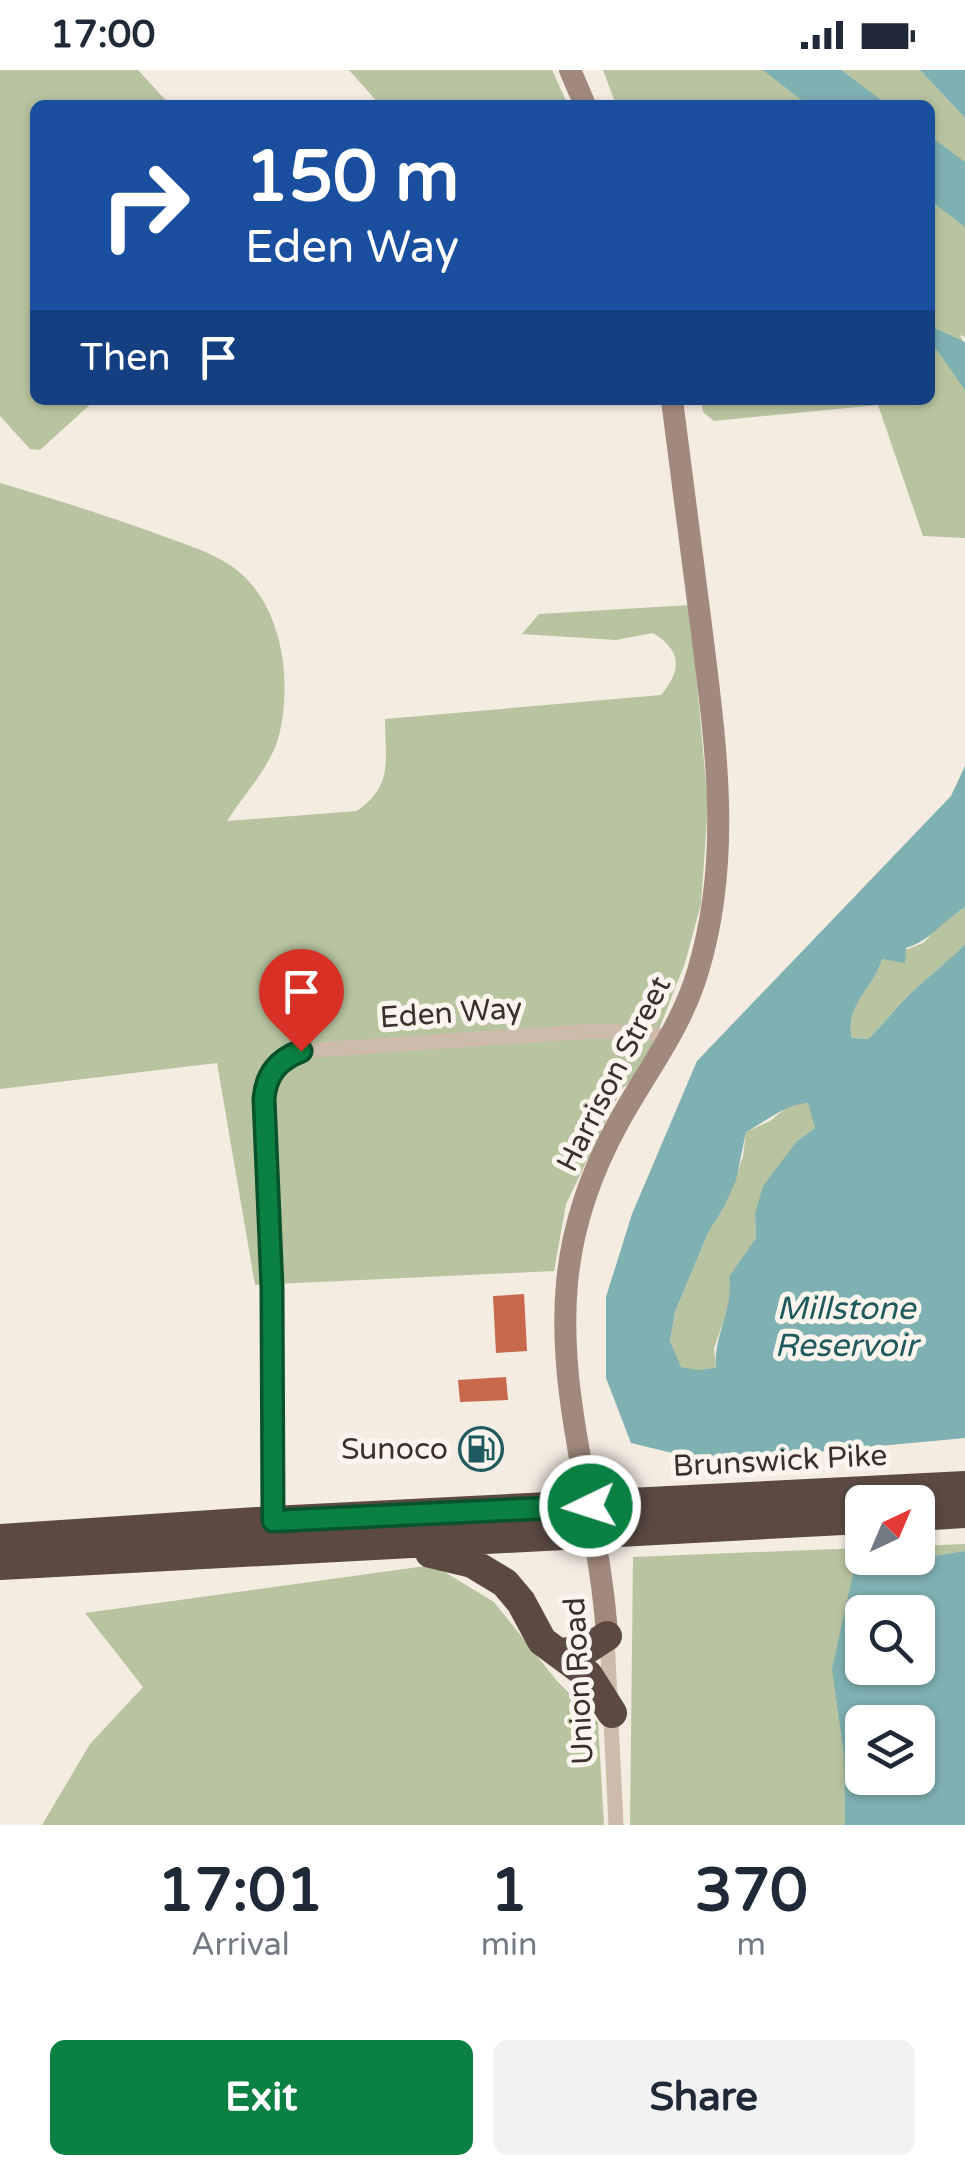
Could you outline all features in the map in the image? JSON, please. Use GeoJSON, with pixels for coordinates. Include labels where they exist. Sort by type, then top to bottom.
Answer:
{"type":"FeatureCollection","features":[{"type":"Feature","properties":{"kind":"highway","name":"Brunswick Pike"},"geometry":{"type":"LineString","coordinates":[[0,1566],[373,1544],[965,1486]]}},
{"type":"Feature","properties":{"kind":"highway"},"geometry":{"type":"LineString","coordinates":[[935,1515],[965,1513]]}},
{"type":"Feature","properties":{"kind":"highway","name":"Brunswick Pike"},"geometry":{"type":"LineString","coordinates":[[0,1539],[273,1521],[845,1519]]}},
{"type":"Feature","properties":{"kind":"highway"},"geometry":{"type":"LineString","coordinates":[[373,1544],[447,1555],[484,1568],[514,1592],[542,1640],[588,1675],[612,1714]]}},
{"type":"Feature","properties":{"kind":"highway"},"geometry":{"type":"LineString","coordinates":[[562,1653],[580,1652],[607,1636]]}},
{"type":"Feature","properties":{"kind":"street"},"geometry":{"type":"LineString","coordinates":[[570,70],[582,100]]}},
{"type":"Feature","properties":{"kind":"street","name":"Harrison Street"},"geometry":{"type":"LineString","coordinates":[[593,1520],[566,1353],[564,1328],[571,1256],[601,1159],[670,1038],[693,988],[716,876],[720,816],[715,736],[673,405]]}},
{"type":"Feature","properties":{"kind":"street","name":"Eden Way"},"geometry":{"type":"LineString","coordinates":[[273,1521],[272,1288],[264,1099],[270,1074],[278,1064],[301,1051],[526,1036],[613,1031],[670,1038]]}},
{"type":"Feature","properties":{"kind":"street","name":"Union Road"},"geometry":{"type":"LineString","coordinates":[[593,1520],[607,1636],[616,1825]]}},
{"type":"Feature","properties":{"kind":"green space"},"geometry":{"type":"Polygon","coordinates":[[[0,70],[138,70],[165,100],[30,100],[30,405],[90,405],[40,450],[30,449],[0,416],[0,70]]]}},
{"type":"Feature","properties":{"kind":"green space"},"geometry":{"type":"Polygon","coordinates":[[[349,70],[552,70],[566,100],[376,100],[349,70]]]}},
{"type":"Feature","properties":{"kind":"green space"},"geometry":{"type":"Polygon","coordinates":[[[603,70],[920,70],[965,118],[965,337],[960,335],[965,346],[965,538],[923,536],[878,405],[935,405],[935,100],[614,100],[603,70]]]}},
{"type":"Feature","properties":{"kind":"green space"},"geometry":{"type":"Polygon","coordinates":[[[702,405],[878,405],[714,421],[703,412],[702,405]]]}},
{"type":"Feature","properties":{"kind":"green space"},"geometry":{"type":"Polygon","coordinates":[[[0,483],[202,551],[252,584],[273,621],[281,648],[283,715],[271,756],[227,821],[357,811],[382,781],[385,719],[661,695],[673,677],[676,661],[669,647],[653,633],[616,640],[522,634],[539,614],[690,605],[708,806],[701,904],[685,963],[643,1070],[621,1090],[566,1204],[554,1271],[255,1285],[217,1063],[0,1089],[0,483]]]}},
{"type":"Feature","properties":{"kind":"green space"},"geometry":{"type":"Polygon","coordinates":[[[965,907],[965,944],[868,1039],[852,1038],[852,1016],[882,959],[923,943],[947,918],[965,907]]]}},
{"type":"Feature","properties":{"kind":"green space"},"geometry":{"type":"Polygon","coordinates":[[[809,1103],[815,1128],[797,1141],[755,1214],[756,1238],[714,1348],[716,1369],[680,1367],[670,1341],[675,1312],[708,1233],[724,1207],[743,1157],[746,1132],[770,1121],[791,1104],[809,1103]]]}},
{"type":"Feature","properties":{"kind":"green space"},"geometry":{"type":"Polygon","coordinates":[[[965,1544],[965,1551],[935,1556],[935,1545],[965,1544]]]}},
{"type":"Feature","properties":{"kind":"green space"},"geometry":{"type":"Polygon","coordinates":[[[845,1549],[845,1575],[854,1575],[853,1595],[845,1595],[845,1825],[630,1825],[633,1557],[845,1549]]]}},
{"type":"Feature","properties":{"kind":"green space"},"geometry":{"type":"Polygon","coordinates":[[[433,1565],[494,1602],[557,1681],[598,1722],[604,1825],[42,1825],[90,1744],[143,1687],[85,1613],[433,1565]]]}},
{"type":"Feature","properties":{"kind":"water"},"geometry":{"type":"Polygon","coordinates":[[[763,70],[841,70],[881,100],[802,100],[763,70]]]}},
{"type":"Feature","properties":{"kind":"water"},"geometry":{"type":"Polygon","coordinates":[[[920,70],[965,70],[965,118],[920,70]]]}},
{"type":"Feature","properties":{"kind":"water"},"geometry":{"type":"Polygon","coordinates":[[[935,140],[965,162],[965,227],[935,204],[935,140]]]}},
{"type":"Feature","properties":{"kind":"water"},"geometry":{"type":"Polygon","coordinates":[[[935,328],[965,342],[965,390],[935,347],[935,328]]]}},
{"type":"Feature","properties":{"kind":"water","name":"Millstone Reservoir"},"geometry":{"type":"Polygon","coordinates":[[[965,766],[965,907],[906,948],[905,963],[882,959],[856,1007],[851,1026],[852,1038],[868,1039],[965,944],[965,1438],[783,1455],[693,1458],[631,1443],[606,1378],[606,1297],[632,1214],[697,1061],[951,796],[965,766]],[[808,1103],[784,1110],[746,1132],[736,1180],[708,1233],[675,1312],[670,1341],[681,1367],[716,1368],[717,1345],[729,1300],[729,1277],[756,1238],[755,1214],[763,1186],[797,1141],[815,1128],[808,1103]]]}},
{"type":"Feature","properties":{"kind":"water"},"geometry":{"type":"Polygon","coordinates":[[[965,1551],[965,1825],[845,1825],[844,1755],[832,1669],[845,1610],[845,1685],[935,1685],[935,1595],[848,1595],[853,1575],[935,1575],[935,1556],[965,1551]]]}},
{"type":"Feature","properties":{"kind":"building"},"geometry":{"type":"Polygon","coordinates":[[[524,1294],[527,1351],[496,1353],[493,1296],[524,1294]]]}},
{"type":"Feature","properties":{"kind":"building"},"geometry":{"type":"Polygon","coordinates":[[[506,1377],[508,1400],[460,1402],[458,1380],[506,1377]]]}},
{"type":"Feature","properties":{"kind":"place","name":"Sunoco"},"geometry":{"type":"Point","coordinates":[481,1449]}},
{"type":"Feature","properties":{"kind":"route"},"geometry":{"type":"LineString","coordinates":[[301,1051],[288,1056],[270,1074],[264,1099],[272,1288],[273,1521],[590,1506]]}}]}
